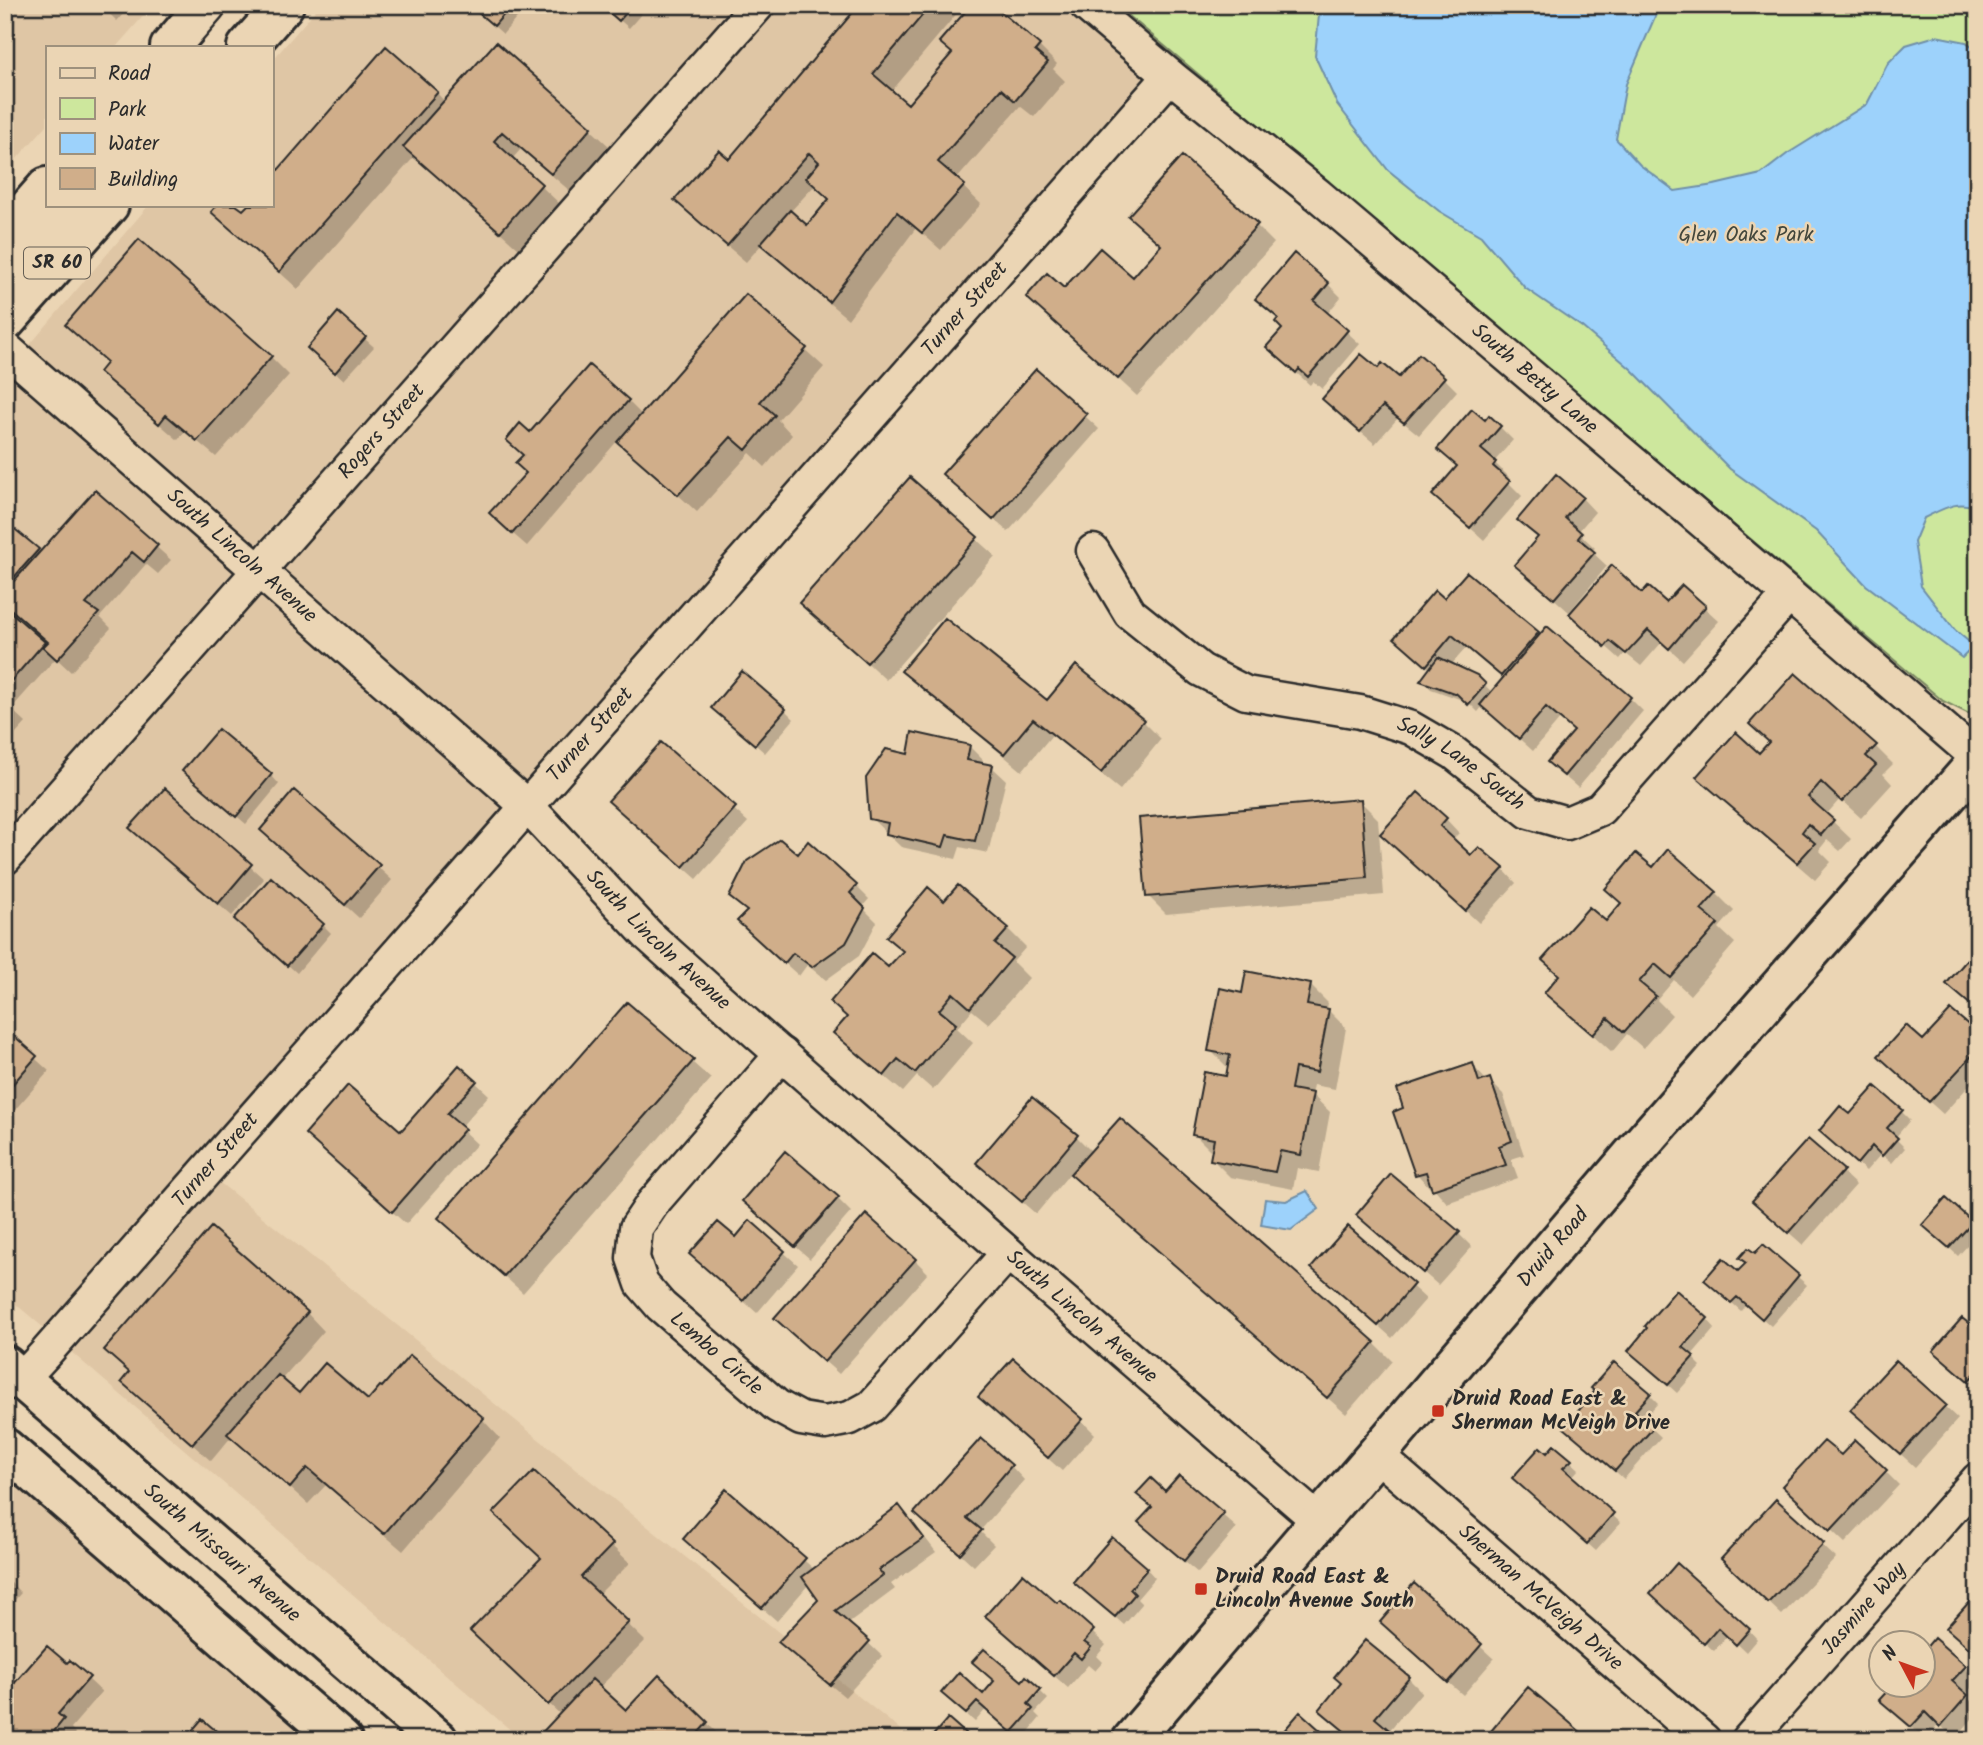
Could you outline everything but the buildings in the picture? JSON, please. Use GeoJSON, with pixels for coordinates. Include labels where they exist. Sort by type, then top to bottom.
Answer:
{"type":"FeatureCollection","features":[{"type":"Feature","properties":{"kind":"main road"},"geometry":{"type":"LineString","coordinates":[[248,46],[284,5]]}},
{"type":"Feature","properties":{"kind":"main road","name":"SR 60"},"geometry":{"type":"LineString","coordinates":[[5,235],[46,188]]}},
{"type":"Feature","properties":{"kind":"main road"},"geometry":{"type":"LineString","coordinates":[[5,292],[26,254],[68,206]]}},
{"type":"Feature","properties":{"kind":"main road","name":"SR 60"},"geometry":{"type":"LineString","coordinates":[[5,322],[108,206]]}},
{"type":"Feature","properties":{"kind":"main road","name":"Druid Road"},"geometry":{"type":"LineString","coordinates":[[1132,1740],[1637,1150],[1978,759]]}},
{"type":"Feature","properties":{"kind":"main road","name":"South Missouri Avenue"},"geometry":{"type":"LineString","coordinates":[[11,1376],[438,1740]]}},
{"type":"Feature","properties":{"kind":"main road"},"geometry":{"type":"LineString","coordinates":[[5,1448],[342,1740]]}},
{"type":"Feature","properties":{"kind":"street","name":"Rogers Street"},"geometry":{"type":"LineString","coordinates":[[5,858],[758,5]]}},
{"type":"Feature","properties":{"kind":"street","name":"South Betty Lane"},"geometry":{"type":"LineString","coordinates":[[1086,5],[1318,195],[1978,759]]}},
{"type":"Feature","properties":{"kind":"street","name":"Turner Street"},"geometry":{"type":"LineString","coordinates":[[11,1376],[527,807],[1170,76]]}},
{"type":"Feature","properties":{"kind":"street","name":"South Lincoln Avenue"},"geometry":{"type":"LineString","coordinates":[[5,348],[527,807],[648,935],[782,1055],[1320,1522]]}},
{"type":"Feature","properties":{"kind":"street","name":"Sally Lane South"},"geometry":{"type":"LineString","coordinates":[[1093,551],[1130,613],[1201,670],[1246,693],[1360,712],[1410,728],[1454,753],[1529,812],[1567,823],[1600,809],[1789,595]]}},
{"type":"Feature","properties":{"kind":"street","name":"Lembo Circle"},"geometry":{"type":"LineString","coordinates":[[782,1055],[652,1204],[636,1228],[633,1258],[642,1284],[661,1306],[777,1406],[801,1419],[824,1423],[849,1418],[872,1406],[1008,1253]]}},
{"type":"Feature","properties":{"kind":"street","name":"Sherman McVeigh Drive"},"geometry":{"type":"LineString","coordinates":[[1377,1455],[1704,1740]]}},
{"type":"Feature","properties":{"kind":"street","name":"Jasmine Way"},"geometry":{"type":"LineString","coordinates":[[1748,1740],[1978,1479]]}},
{"type":"Feature","properties":{"kind":"shaded area"},"geometry":{"type":"Polygon","coordinates":[[[5,5],[153,5],[117,46],[46,46],[46,126],[5,172],[5,5]]]}},
{"type":"Feature","properties":{"kind":"shaded area"},"geometry":{"type":"Polygon","coordinates":[[[320,5],[734,5],[255,546],[28,347],[148,206],[273,206],[273,60],[320,5]]]}},
{"type":"Feature","properties":{"kind":"shaded area"},"geometry":{"type":"Polygon","coordinates":[[[781,5],[1062,5],[1146,76],[525,783],[282,569],[781,5]]]}},
{"type":"Feature","properties":{"kind":"shaded area"},"geometry":{"type":"Polygon","coordinates":[[[7,370],[235,569],[5,831],[5,372],[7,370]]]}},
{"type":"Feature","properties":{"kind":"shaded area"},"geometry":{"type":"Polygon","coordinates":[[[261,592],[504,806],[44,1328],[5,1295],[5,884],[261,592]]]}},
{"type":"Feature","properties":{"kind":"shaded area"},"geometry":{"type":"Polygon","coordinates":[[[219,1182],[913,1740],[522,1740],[70,1351],[219,1182]]]}},
{"type":"Feature","properties":{"kind":"shaded area"},"geometry":{"type":"Polygon","coordinates":[[[5,1470],[318,1740],[5,1740],[5,1470]]]}},
{"type":"Feature","properties":{"kind":"green space","name":"Glen Oaks Park"},"geometry":{"type":"Polygon","coordinates":[[[1116,5],[1978,5],[1978,712],[1967,713],[1943,701],[1116,5]]]}},
{"type":"Feature","properties":{"kind":"water","name":"Glen Oaks Park"},"geometry":{"type":"Polygon","coordinates":[[[1320,5],[1660,5],[1626,84],[1616,139],[1640,165],[1675,191],[1761,174],[1787,154],[1867,104],[1888,63],[1906,45],[1936,36],[1966,42],[1978,50],[1978,508],[1957,505],[1924,518],[1914,542],[1921,586],[1955,630],[1974,646],[1962,658],[1866,585],[1816,531],[1730,469],[1631,369],[1582,327],[1525,288],[1481,236],[1439,211],[1388,170],[1337,104],[1315,56],[1320,5]]]}},
{"type":"Feature","properties":{"kind":"water"},"geometry":{"type":"Polygon","coordinates":[[[1307,1191],[1319,1209],[1291,1230],[1261,1225],[1265,1199],[1286,1201],[1307,1191]]]}},
{"type":"Feature","properties":{"kind":"place","name":"Druid Road East & Sherman McVeigh Drive"},"geometry":{"type":"Point","coordinates":[1438,1411]}},
{"type":"Feature","properties":{"kind":"place","name":"Druid Road East & Lincoln Avenue South"},"geometry":{"type":"Point","coordinates":[1201,1589]}}]}
